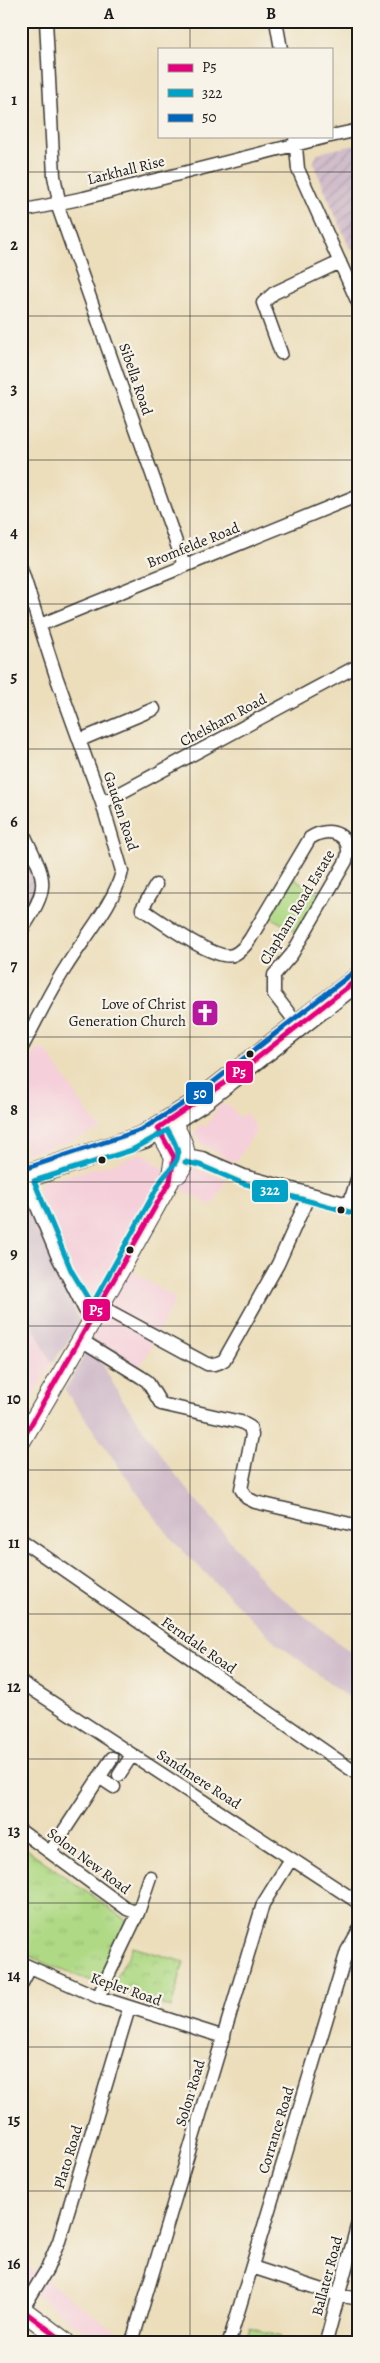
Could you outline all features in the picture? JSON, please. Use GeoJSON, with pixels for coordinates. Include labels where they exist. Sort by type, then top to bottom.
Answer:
{"type":"FeatureCollection","features":[{"type":"Feature","properties":{"kind":"highway"},"geometry":{"type":"LineString","coordinates":[[22,1175],[129,1144],[165,1124],[201,1101],[359,978]]}},
{"type":"Feature","properties":{"kind":"main road"},"geometry":{"type":"LineString","coordinates":[[165,1124],[182,1140],[186,1155],[186,1162],[180,1173],[170,1181]]}},
{"type":"Feature","properties":{"kind":"main road"},"geometry":{"type":"LineString","coordinates":[[21,1442],[82,1340],[170,1181],[174,1157],[165,1124]]}},
{"type":"Feature","properties":{"kind":"main road"},"geometry":{"type":"LineString","coordinates":[[22,2309],[66,2342]]}},
{"type":"Feature","properties":{"kind":"street","name":"Sibella Road"},"geometry":{"type":"LineString","coordinates":[[46,21],[57,204],[184,565]]}},
{"type":"Feature","properties":{"kind":"street"},"geometry":{"type":"LineString","coordinates":[[276,21],[281,48]]}},
{"type":"Feature","properties":{"kind":"street","name":"Larkhall Rise"},"geometry":{"type":"LineString","coordinates":[[332,136],[359,130]]}},
{"type":"Feature","properties":{"kind":"street","name":"Larkhall Rise"},"geometry":{"type":"LineString","coordinates":[[21,211],[57,204],[296,141],[317,138]]}},
{"type":"Feature","properties":{"kind":"street"},"geometry":{"type":"LineString","coordinates":[[296,141],[298,169],[359,305]]}},
{"type":"Feature","properties":{"kind":"street"},"geometry":{"type":"LineString","coordinates":[[281,353],[264,311],[263,302],[274,293],[340,262]]}},
{"type":"Feature","properties":{"kind":"street","name":"Bromfelde Road"},"geometry":{"type":"LineString","coordinates":[[40,625],[359,495]]}},
{"type":"Feature","properties":{"kind":"street","name":"Gauden Road"},"geometry":{"type":"LineString","coordinates":[[21,568],[102,803],[121,864],[120,881],[64,969],[21,1048]]}},
{"type":"Feature","properties":{"kind":"street","name":"Chelsham Road"},"geometry":{"type":"LineString","coordinates":[[102,803],[359,665]]}},
{"type":"Feature","properties":{"kind":"street"},"geometry":{"type":"LineString","coordinates":[[80,740],[154,709]]}},
{"type":"Feature","properties":{"kind":"street"},"geometry":{"type":"LineString","coordinates":[[21,828],[40,869],[44,888],[37,907],[21,931]]}},
{"type":"Feature","properties":{"kind":"street","name":"Clapham Road Estate"},"geometry":{"type":"LineString","coordinates":[[156,885],[142,909],[197,945],[227,955],[233,955],[241,950],[250,939],[310,838],[319,832],[330,831],[342,837],[348,846],[349,854],[346,861],[292,954],[274,975],[274,994],[298,1025]]}},
{"type":"Feature","properties":{"kind":"street"},"geometry":{"type":"LineString","coordinates":[[186,1155],[202,1158],[244,1176],[354,1206],[359,1173]]}},
{"type":"Feature","properties":{"kind":"street"},"geometry":{"type":"LineString","coordinates":[[22,1175],[57,1255],[84,1310],[97,1312],[212,1365],[224,1360],[278,1264],[310,1195]]}},
{"type":"Feature","properties":{"kind":"street"},"geometry":{"type":"LineString","coordinates":[[82,1340],[147,1381],[161,1404],[241,1422],[250,1427],[252,1435],[242,1490],[246,1498],[359,1526]]}},
{"type":"Feature","properties":{"kind":"street","name":"Ferndale Road"},"geometry":{"type":"LineString","coordinates":[[21,1540],[359,1775]]}},
{"type":"Feature","properties":{"kind":"street","name":"Sandmere Road"},"geometry":{"type":"LineString","coordinates":[[21,1682],[359,1903]]}},
{"type":"Feature","properties":{"kind":"street"},"geometry":{"type":"LineString","coordinates":[[119,1775],[132,1755]]}},
{"type":"Feature","properties":{"kind":"street"},"geometry":{"type":"LineString","coordinates":[[50,1852],[112,1758]]}},
{"type":"Feature","properties":{"kind":"street"},"geometry":{"type":"LineString","coordinates":[[99,1777],[114,1787]]}},
{"type":"Feature","properties":{"kind":"street","name":"Solon New Road"},"geometry":{"type":"LineString","coordinates":[[21,1831],[127,1909],[138,1913]]}},
{"type":"Feature","properties":{"kind":"street","name":"Solon Road"},"geometry":{"type":"LineString","coordinates":[[132,2342],[263,1904],[291,1859]]}},
{"type":"Feature","properties":{"kind":"street","name":"Solon New Road"},"geometry":{"type":"LineString","coordinates":[[98,1997],[138,1913],[150,1877]]}},
{"type":"Feature","properties":{"kind":"street","name":"Corrance Road"},"geometry":{"type":"LineString","coordinates":[[229,2342],[347,1951],[359,1930]]}},
{"type":"Feature","properties":{"kind":"street"},"geometry":{"type":"LineString","coordinates":[[21,1985],[26,1965]]}},
{"type":"Feature","properties":{"kind":"street","name":"Kepler Road"},"geometry":{"type":"LineString","coordinates":[[26,1965],[98,1997],[224,2037]]}},
{"type":"Feature","properties":{"kind":"street","name":"Plato Road"},"geometry":{"type":"LineString","coordinates":[[22,2309],[47,2269],[60,2241],[129,2008]]}},
{"type":"Feature","properties":{"kind":"street","name":"Ballater Road"},"geometry":{"type":"LineString","coordinates":[[326,2342],[359,2219]]}},
{"type":"Feature","properties":{"kind":"street"},"geometry":{"type":"LineString","coordinates":[[252,2267],[338,2295],[359,2299]]}},
{"type":"Feature","properties":{"kind":"shaded area"},"geometry":{"type":"Polygon","coordinates":[[[359,144],[359,246],[350,249],[313,163],[318,153],[359,144]]]}},
{"type":"Feature","properties":{"kind":"shaded area"},"geometry":{"type":"Polygon","coordinates":[[[21,842],[33,869],[36,885],[30,906],[21,919],[21,842]]]}},
{"type":"Feature","properties":{"kind":"shaded area"},"geometry":{"type":"Polygon","coordinates":[[[36,1050],[46,1050],[92,1119],[102,1129],[62,1144],[25,1153],[26,1145],[21,1119],[21,1079],[36,1050]]]}},
{"type":"Feature","properties":{"kind":"shaded area"},"geometry":{"type":"Polygon","coordinates":[[[220,1104],[230,1106],[239,1118],[246,1113],[257,1129],[235,1163],[201,1143],[194,1134],[200,1124],[206,1127],[220,1104]]]}},
{"type":"Feature","properties":{"kind":"shaded area"},"geometry":{"type":"Polygon","coordinates":[[[141,1153],[166,1170],[168,1177],[115,1260],[176,1299],[139,1369],[98,1344],[91,1335],[84,1300],[37,1191],[41,1182],[113,1164],[141,1153]]]}},
{"type":"Feature","properties":{"kind":"shaded area"},"geometry":{"type":"Polygon","coordinates":[[[193,1168],[221,1178],[227,1178],[212,1206],[179,1188],[193,1168]]]}},
{"type":"Feature","properties":{"kind":"shaded area"},"geometry":{"type":"Polygon","coordinates":[[[27,1199],[81,1324],[52,1363],[21,1304],[21,1201],[27,1199]]]}},
{"type":"Feature","properties":{"kind":"shaded area"},"geometry":{"type":"Polygon","coordinates":[[[21,1304],[52,1363],[27,1406],[21,1400],[21,1304]]]}},
{"type":"Feature","properties":{"kind":"shaded area"},"geometry":{"type":"Polygon","coordinates":[[[87,1352],[99,1358],[120,1396],[170,1468],[269,1588],[359,1659],[359,1705],[274,1641],[175,1543],[148,1508],[65,1390],[87,1352]]]}},
{"type":"Feature","properties":{"kind":"shaded area"},"geometry":{"type":"Polygon","coordinates":[[[21,2261],[132,2342],[98,2342],[21,2283],[21,2261]]]}},
{"type":"Feature","properties":{"kind":"green space"},"geometry":{"type":"Polygon","coordinates":[[[293,878],[320,894],[298,933],[270,917],[293,878]]]}},
{"type":"Feature","properties":{"kind":"green space"},"geometry":{"type":"Polygon","coordinates":[[[21,1845],[127,1921],[97,1983],[50,1966],[21,1951],[21,1845]]]}},
{"type":"Feature","properties":{"kind":"green space"},"geometry":{"type":"Polygon","coordinates":[[[133,1947],[184,1962],[171,2008],[112,1986],[133,1947]]]}},
{"type":"Feature","properties":{"kind":"green space"},"geometry":{"type":"Polygon","coordinates":[[[250,2327],[281,2337],[280,2342],[245,2342],[250,2327]]]}},
{"type":"Feature","properties":{"kind":"transit line","name":"50"},"geometry":{"type":"LineString","coordinates":[[21,1170],[141,1130],[197,1095],[354,972]]}},
{"type":"Feature","properties":{"kind":"transit line","name":"P5"},"geometry":{"type":"LineString","coordinates":[[21,1442],[170,1181],[174,1157],[158,1128],[233,1077],[359,978]]}},
{"type":"Feature","properties":{"kind":"transit line","name":"322"},"geometry":{"type":"LineString","coordinates":[[168,1130],[176,1146],[178,1157],[162,1179],[92,1305],[71,1270],[34,1181],[132,1150],[168,1130]]}},
{"type":"Feature","properties":{"kind":"transit line","name":"322"},"geometry":{"type":"LineString","coordinates":[[185,1162],[200,1165],[242,1183],[357,1214]]}},
{"type":"Feature","properties":{"kind":"transit line","name":"P5"},"geometry":{"type":"LineString","coordinates":[[21,2309],[65,2342]]}},
{"type":"Feature","properties":{"kind":"place","name":"Love of Christ Generation Church"},"geometry":{"type":"Point","coordinates":[205,1013]}}]}
